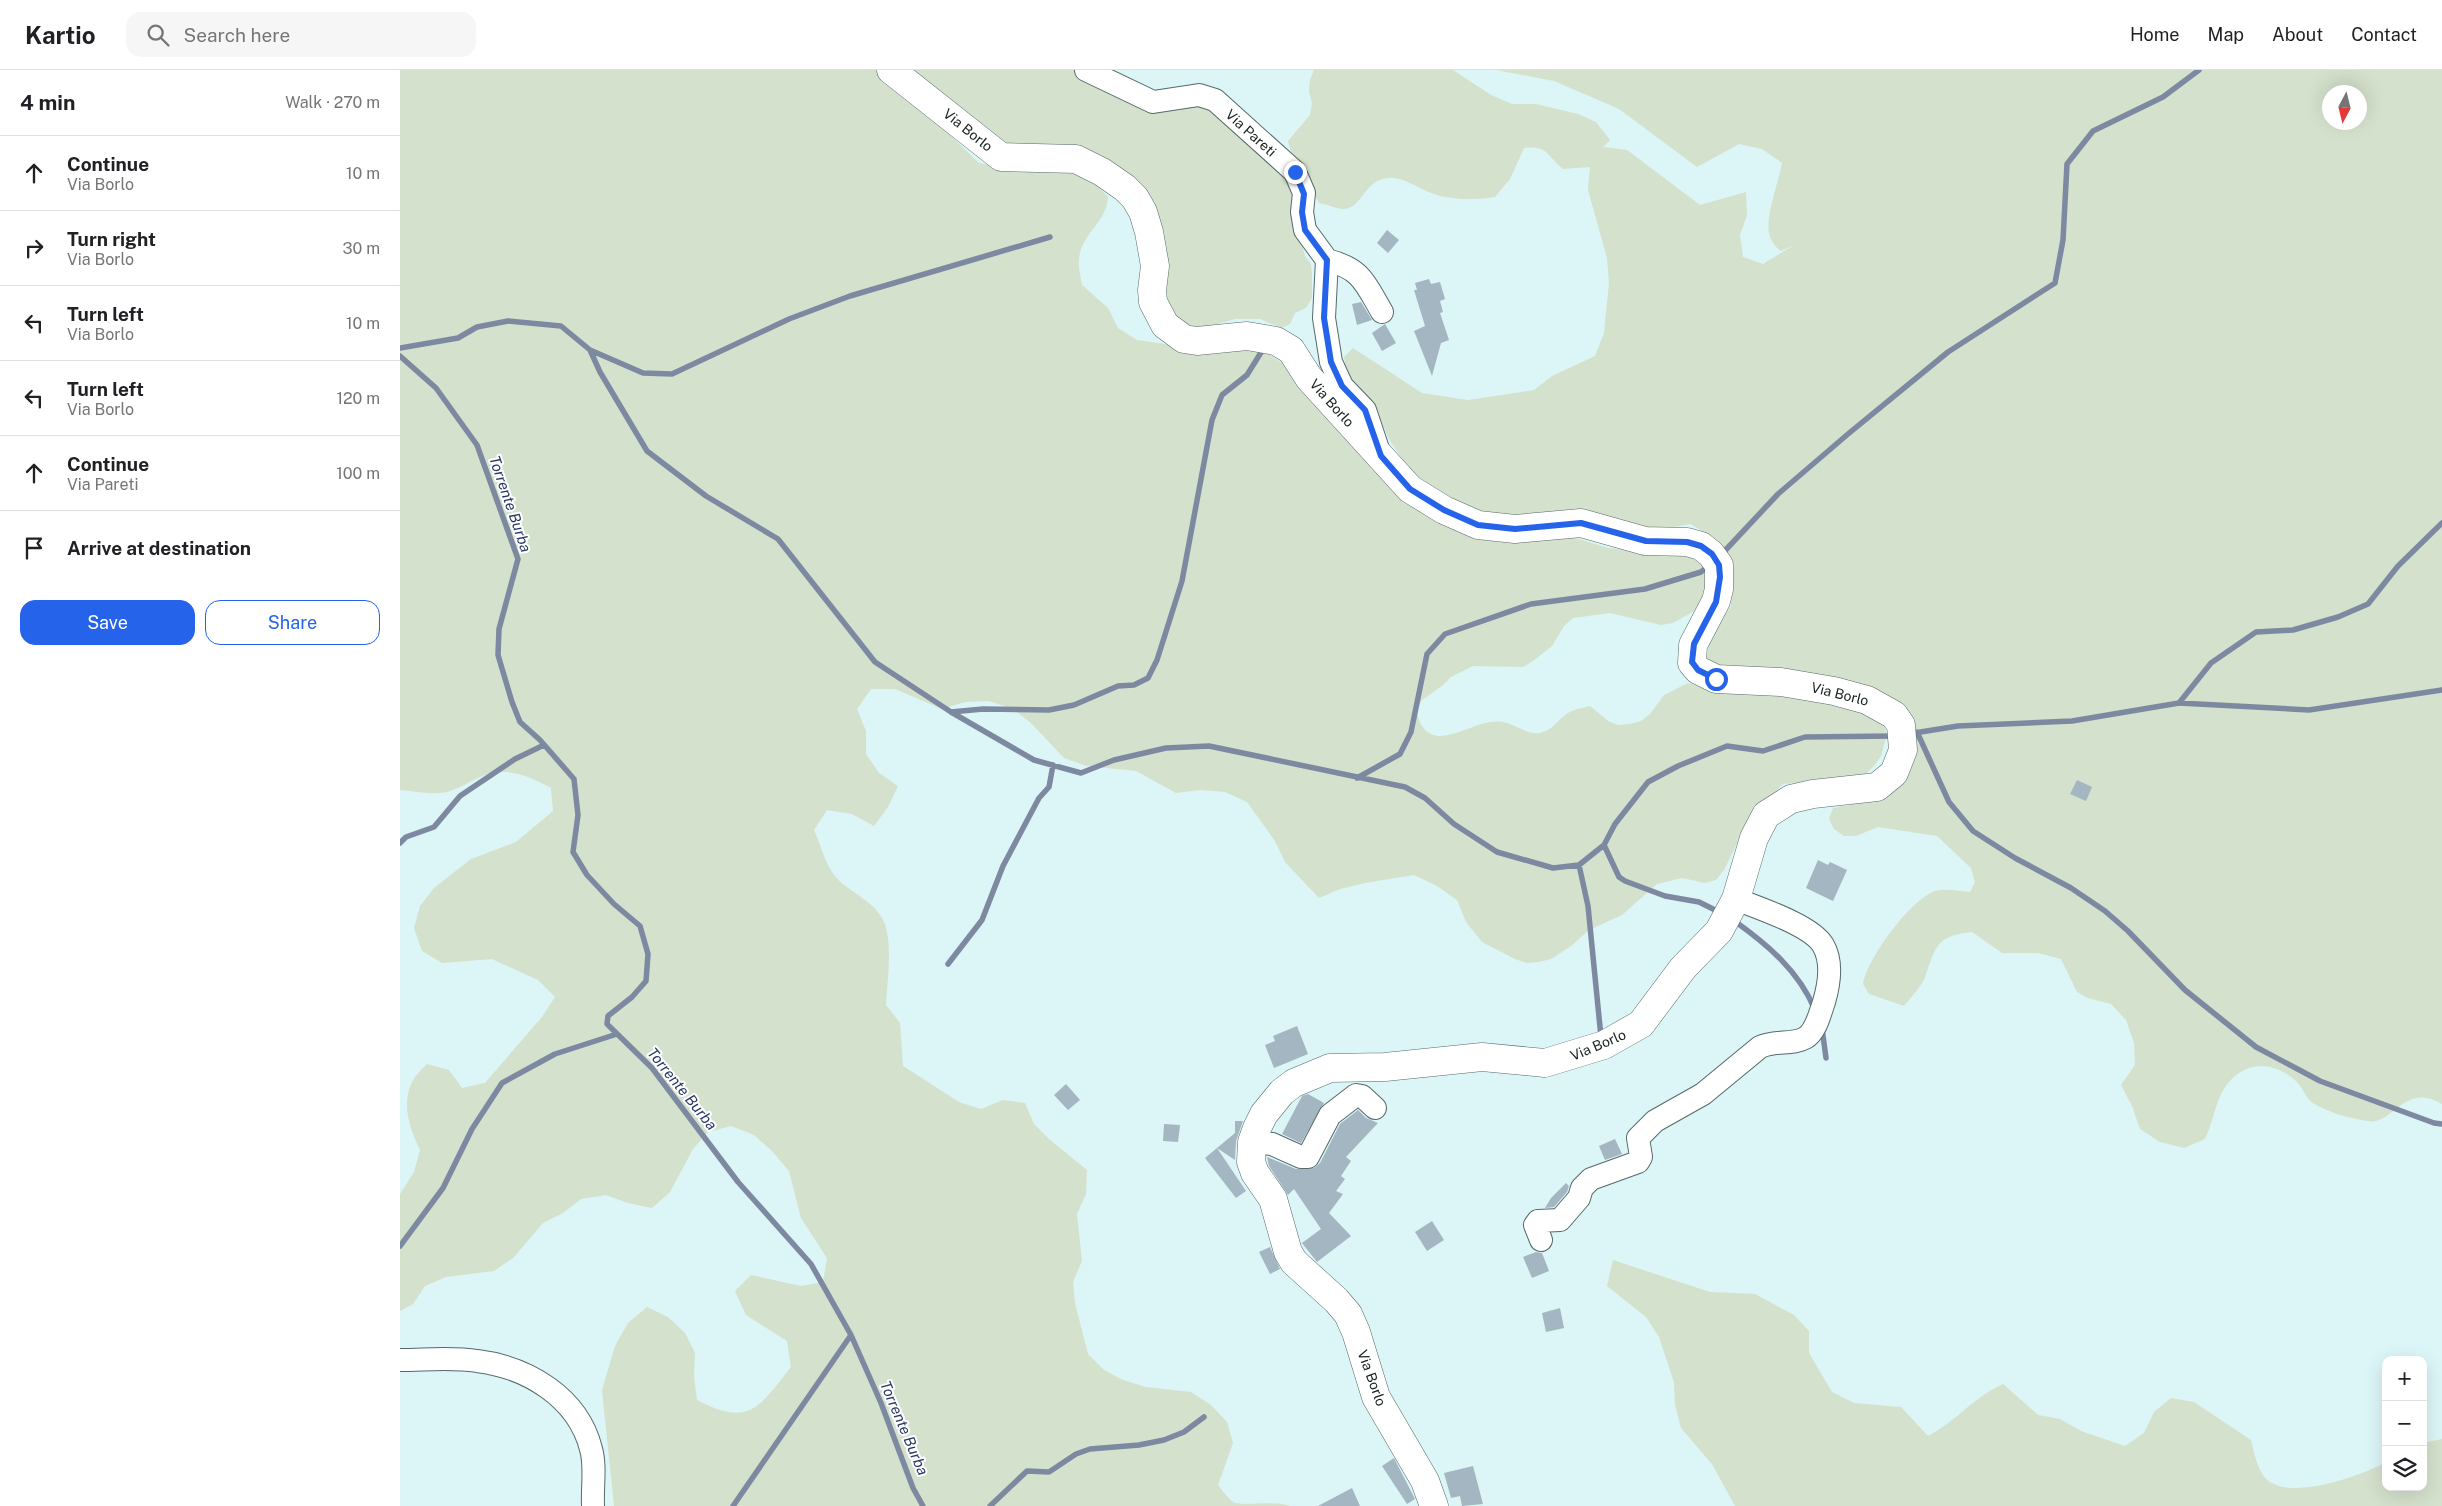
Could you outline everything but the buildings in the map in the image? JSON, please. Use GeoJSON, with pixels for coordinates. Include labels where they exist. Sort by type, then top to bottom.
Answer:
{"type":"FeatureCollection","features":[{"type":"Feature","properties":{"kind":"main road","name":"Via Borlo"},"geometry":{"type":"LineString","coordinates":[[891,70],[1002,157],[1009,159],[1048,156],[1076,158],[1102,172],[1125,188],[1139,205],[1149,232],[1155,266],[1152,290],[1153,302],[1165,325],[1184,339],[1196,341],[1247,336],[1276,340],[1291,350],[1310,378],[1410,489],[1444,510],[1478,525],[1515,529],[1581,523],[1646,541],[1687,542],[1701,546],[1712,554],[1719,565],[1720,577],[1716,602],[1694,644],[1692,662],[1698,670],[1716,679],[1782,682],[1834,691],[1867,700],[1894,715],[1901,725],[1904,736],[1903,750],[1894,773],[1878,786],[1813,794],[1791,799],[1766,815],[1754,838],[1736,899],[1719,931],[1683,968],[1640,1024],[1604,1045],[1545,1064],[1482,1057],[1385,1067],[1330,1068],[1294,1083],[1282,1092],[1264,1114],[1252,1142],[1251,1162],[1255,1173],[1273,1199],[1288,1252],[1294,1262],[1336,1300],[1348,1314],[1356,1332],[1376,1397],[1425,1481],[1434,1506]]}},
{"type":"Feature","properties":{"kind":"street","name":"Via Pareti"},"geometry":{"type":"LineString","coordinates":[[1086,70],[1153,102],[1199,95],[1215,100],[1295,172],[1304,194],[1302,212],[1305,230],[1327,260]]}},
{"type":"Feature","properties":{"kind":"street"},"geometry":{"type":"LineString","coordinates":[[1381,456],[1365,410],[1342,386],[1331,362],[1324,318],[1327,260],[1357,272],[1382,312]]}},
{"type":"Feature","properties":{"kind":"street"},"geometry":{"type":"LineString","coordinates":[[1540,1240],[1535,1225],[1538,1221],[1560,1220],[1579,1198],[1582,1188],[1590,1179],[1638,1162],[1641,1157],[1638,1138],[1655,1121],[1703,1094],[1760,1047],[1770,1043],[1802,1040],[1811,1033],[1821,1010],[1828,979],[1828,962],[1824,946],[1790,921],[1736,899]]}},
{"type":"Feature","properties":{"kind":"street"},"geometry":{"type":"LineString","coordinates":[[1252,1142],[1272,1144],[1308,1157],[1330,1115],[1356,1095],[1362,1096],[1375,1108]]}},
{"type":"Feature","properties":{"kind":"street"},"geometry":{"type":"LineString","coordinates":[[400,1360],[476,1360],[518,1371],[544,1385],[565,1402],[579,1420],[587,1436],[592,1451],[593,1506]]}},
{"type":"Feature","properties":{"kind":"green space"},"geometry":{"type":"Polygon","coordinates":[[[400,70],[877,70],[896,83],[979,163],[1014,168],[1062,167],[1093,181],[1108,197],[1104,212],[1086,239],[1080,253],[1079,265],[1082,285],[1108,308],[1118,328],[1137,340],[1172,345],[1234,345],[1267,353],[1296,372],[1404,497],[1563,534],[1608,548],[1695,557],[1710,566],[1703,602],[1694,611],[1673,623],[1661,625],[1610,613],[1573,618],[1564,626],[1552,646],[1523,667],[1473,666],[1451,677],[1422,700],[1416,710],[1422,726],[1430,734],[1441,736],[1452,734],[1491,722],[1508,723],[1526,731],[1540,733],[1548,730],[1568,713],[1590,706],[1608,721],[1618,725],[1630,724],[1641,721],[1650,714],[1664,695],[1688,683],[1722,691],[1758,691],[1845,702],[1882,722],[1887,734],[1881,756],[1874,766],[1865,774],[1854,778],[1783,784],[1750,817],[1724,870],[1716,880],[1705,883],[1682,878],[1657,884],[1622,915],[1589,930],[1571,946],[1551,959],[1527,963],[1482,942],[1466,922],[1457,900],[1437,886],[1414,875],[1340,889],[1319,898],[1285,862],[1275,841],[1247,802],[1225,792],[1201,790],[1176,793],[1136,771],[1087,766],[1064,758],[1031,723],[1013,709],[989,701],[965,702],[942,709],[895,689],[871,689],[857,709],[866,731],[866,754],[879,773],[898,786],[888,807],[874,826],[852,814],[827,810],[814,830],[827,862],[837,879],[871,905],[882,918],[886,927],[889,960],[886,1005],[900,1023],[903,1066],[959,1102],[981,1109],[1003,1100],[1025,1103],[1034,1124],[1050,1140],[1087,1170],[1086,1194],[1077,1214],[1082,1261],[1073,1282],[1075,1303],[1088,1354],[1104,1370],[1123,1380],[1146,1387],[1191,1392],[1211,1405],[1227,1422],[1233,1443],[1218,1485],[1230,1500],[1235,1503],[1277,1503],[1291,1506],[614,1506],[602,1390],[615,1346],[628,1323],[647,1307],[668,1317],[685,1333],[695,1353],[694,1377],[697,1400],[730,1412],[742,1412],[752,1409],[761,1402],[791,1367],[787,1341],[746,1315],[735,1291],[751,1275],[801,1286],[823,1282],[827,1258],[801,1218],[789,1171],[772,1151],[754,1135],[731,1126],[708,1132],[693,1149],[670,1192],[652,1208],[628,1203],[606,1195],[581,1199],[563,1213],[543,1223],[513,1258],[494,1271],[446,1277],[425,1286],[413,1304],[400,1311],[400,1194],[414,1172],[420,1150],[408,1117],[407,1099],[412,1082],[427,1064],[449,1070],[462,1088],[485,1083],[542,1017],[555,997],[538,980],[492,959],[442,963],[422,951],[414,928],[420,906],[434,888],[471,859],[516,842],[553,811],[551,788],[526,776],[509,772],[491,773],[456,789],[439,793],[400,790],[400,70]]]}},
{"type":"Feature","properties":{"kind":"green space"},"geometry":{"type":"Polygon","coordinates":[[[905,70],[1074,70],[1085,77],[1207,108],[1281,172],[1292,190],[1295,219],[1305,256],[1311,264],[1312,298],[1306,308],[1295,313],[1290,324],[1282,328],[1260,319],[1235,319],[1201,329],[1179,321],[1166,303],[1147,203],[1056,145],[1007,145],[905,70]]]}},
{"type":"Feature","properties":{"kind":"green space"},"geometry":{"type":"Polygon","coordinates":[[[1314,70],[1453,70],[1491,95],[1512,104],[1536,104],[1578,114],[1596,122],[1610,140],[1603,147],[1627,150],[1700,205],[1746,192],[1747,215],[1740,235],[1743,257],[1763,264],[1794,245],[1781,251],[1773,243],[1769,232],[1768,223],[1782,163],[1762,149],[1739,144],[1697,167],[1619,109],[1554,81],[1496,70],[2442,70],[2442,1104],[2429,1098],[2418,1098],[2408,1101],[2376,1121],[2360,1120],[2339,1115],[2319,1107],[2306,1096],[2297,1082],[2287,1074],[2267,1066],[2256,1066],[2238,1074],[2222,1092],[2205,1139],[2184,1148],[2160,1142],[2140,1129],[2132,1106],[2121,1085],[2135,1065],[2134,1043],[2126,1020],[2111,1004],[2088,998],[2077,992],[2061,959],[2038,953],[2002,953],[1972,932],[1960,934],[1951,936],[1939,945],[1923,981],[1904,1006],[1869,994],[1863,984],[1866,973],[1881,946],[1902,918],[1925,897],[1935,891],[1970,892],[1975,882],[1971,868],[1937,836],[1878,827],[1856,836],[1844,836],[1834,829],[1829,819],[1833,808],[1881,799],[1910,717],[1716,670],[1706,659],[1711,637],[1731,606],[1729,561],[1711,537],[1691,524],[1668,528],[1644,528],[1467,511],[1410,471],[1389,439],[1373,403],[1347,375],[1344,357],[1353,348],[1422,393],[1468,400],[1534,390],[1552,376],[1595,356],[1604,333],[1609,283],[1607,258],[1588,190],[1590,167],[1563,169],[1543,150],[1524,148],[1510,179],[1495,197],[1473,199],[1440,196],[1411,183],[1387,178],[1373,184],[1349,208],[1342,209],[1319,203],[1313,192],[1308,169],[1291,152],[1288,141],[1310,115],[1312,103],[1309,92],[1310,80],[1314,70]]]}},
{"type":"Feature","properties":{"kind":"green space"},"geometry":{"type":"Polygon","coordinates":[[[1613,1260],[1710,1292],[1755,1294],[1794,1315],[1809,1331],[1809,1353],[1832,1392],[1854,1403],[1901,1407],[1928,1436],[1948,1424],[1982,1396],[2003,1384],[2038,1415],[2060,1419],[2081,1431],[2125,1446],[2144,1433],[2154,1412],[2171,1398],[2194,1402],[2251,1440],[2262,1474],[2270,1482],[2281,1487],[2312,1487],[2328,1484],[2382,1464],[2382,1491],[2427,1491],[2427,1442],[2442,1439],[2442,1506],[1735,1506],[1712,1464],[1681,1428],[1675,1405],[1674,1382],[1659,1337],[1646,1317],[1607,1286],[1613,1260]]]}},
{"type":"Feature","properties":{"kind":"waterway"},"geometry":{"type":"LineString","coordinates":[[1720,556],[1778,494],[1948,352],[2055,283],[2063,240],[2067,164],[2093,131],[2163,97],[2199,70]]}},
{"type":"Feature","properties":{"kind":"waterway"},"geometry":{"type":"LineString","coordinates":[[590,350],[643,373],[672,374],[789,319],[850,296],[1050,237]]}},
{"type":"Feature","properties":{"kind":"waterway"},"geometry":{"type":"LineString","coordinates":[[400,348],[458,338],[477,327],[508,321],[561,326],[590,350],[600,372],[647,451],[706,496],[778,539],[875,662],[951,712],[1034,760],[1081,773],[1114,760],[1166,748],[1209,746],[1405,787],[1425,798],[1454,824],[1497,852],[1553,868],[1579,865],[1604,845],[1615,824],[1648,782],[1678,766],[1727,746],[1763,751],[1805,737],[1894,736]]}},
{"type":"Feature","properties":{"kind":"waterway"},"geometry":{"type":"LineString","coordinates":[[951,712],[983,709],[1049,710],[1074,705],[1118,686],[1134,685],[1148,678],[1157,660],[1182,581],[1212,420],[1222,395],[1247,375],[1265,346]]}},
{"type":"Feature","properties":{"kind":"waterway","name":"Torrente Burba"},"geometry":{"type":"LineString","coordinates":[[400,356],[436,388],[477,445],[518,559],[499,629],[498,655],[512,702],[520,722],[540,740],[574,779],[578,815],[573,852],[587,875],[614,904],[640,926],[648,954],[646,981],[632,997],[608,1016],[607,1024],[652,1068],[738,1182],[811,1264],[851,1335],[881,1403],[913,1488],[923,1506]]}},
{"type":"Feature","properties":{"kind":"waterway"},"geometry":{"type":"LineString","coordinates":[[2179,703],[2211,663],[2256,632],[2293,630],[2338,617],[2368,604],[2398,566],[2442,523]]}},
{"type":"Feature","properties":{"kind":"waterway"},"geometry":{"type":"LineString","coordinates":[[1357,778],[1400,754],[1411,732],[1427,654],[1445,634],[1531,604],[1645,589],[1701,572],[1709,565]]}},
{"type":"Feature","properties":{"kind":"waterway"},"geometry":{"type":"LineString","coordinates":[[1908,734],[1958,726],[2072,721],[2179,703],[2309,710],[2442,690]]}},
{"type":"Feature","properties":{"kind":"waterway"},"geometry":{"type":"LineString","coordinates":[[1917,732],[1949,802],[1973,831],[2015,858],[2071,888],[2105,911],[2128,931],[2185,990],[2256,1047],[2320,1081],[2434,1123],[2442,1124]]}},
{"type":"Feature","properties":{"kind":"waterway"},"geometry":{"type":"LineString","coordinates":[[400,843],[406,837],[434,827],[460,796],[515,759],[544,745]]}},
{"type":"Feature","properties":{"kind":"waterway"},"geometry":{"type":"LineString","coordinates":[[948,964],[982,920],[1003,866],[1039,798],[1049,787],[1053,765]]}},
{"type":"Feature","properties":{"kind":"waterway"},"geometry":{"type":"LineString","coordinates":[[1604,845],[1619,877],[1625,881],[1665,896],[1699,902],[1721,913]]}},
{"type":"Feature","properties":{"kind":"waterway"},"geometry":{"type":"LineString","coordinates":[[1579,865],[1588,906],[1601,1037]]}},
{"type":"Feature","properties":{"kind":"waterway"},"geometry":{"type":"LineString","coordinates":[[1733,920],[1781,959],[1800,983],[1815,1010]]}},
{"type":"Feature","properties":{"kind":"waterway"},"geometry":{"type":"LineString","coordinates":[[1822,1028],[1826,1058]]}},
{"type":"Feature","properties":{"kind":"waterway"},"geometry":{"type":"LineString","coordinates":[[400,1246],[443,1188],[472,1129],[502,1083],[555,1054],[617,1034]]}},
{"type":"Feature","properties":{"kind":"waterway"},"geometry":{"type":"LineString","coordinates":[[733,1506],[851,1335]]}},
{"type":"Feature","properties":{"kind":"waterway"},"geometry":{"type":"LineString","coordinates":[[990,1506],[1027,1471],[1049,1472],[1076,1454],[1090,1449],[1139,1445],[1164,1440],[1184,1432],[1204,1417]]}},
{"type":"Feature","properties":{"kind":"route"},"geometry":{"type":"LineString","coordinates":[[1295,172],[1304,194],[1302,212],[1305,230],[1327,260],[1324,285],[1324,318],[1331,362],[1342,386],[1365,410],[1381,456],[1410,489],[1444,510],[1478,525],[1515,529],[1560,523],[1581,523],[1598,526],[1646,541],[1687,542],[1701,546],[1712,554],[1719,565],[1720,577],[1716,602],[1694,644],[1692,662],[1698,670],[1716,679]]}}]}
